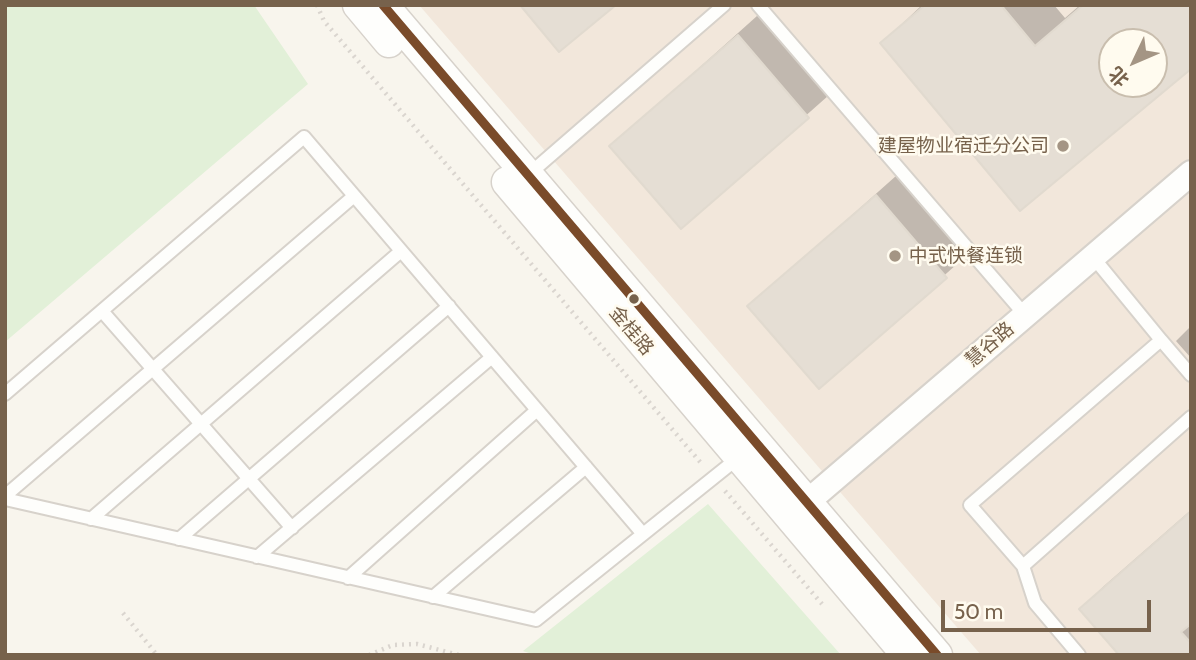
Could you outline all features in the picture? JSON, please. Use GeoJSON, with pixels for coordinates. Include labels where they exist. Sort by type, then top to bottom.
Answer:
{"type":"FeatureCollection","features":[{"type":"Feature","properties":{"kind":"street","name":"金桂路"},"geometry":{"type":"LineString","coordinates":[[358,5],[520,182],[798,510],[907,655]]}},
{"type":"Feature","properties":{"kind":"street","name":"金桂路"},"geometry":{"type":"LineString","coordinates":[[383,5],[738,458],[798,510],[937,655]]}},
{"type":"Feature","properties":{"kind":"street","name":"慧谷路"},"geometry":{"type":"LineString","coordinates":[[798,510],[1191,173]]}},
{"type":"Feature","properties":{"kind":"lane"},"geometry":{"type":"LineString","coordinates":[[520,182],[724,5]]}},
{"type":"Feature","properties":{"kind":"lane"},"geometry":{"type":"LineString","coordinates":[[758,5],[1025,316]]}},
{"type":"Feature","properties":{"kind":"lane"},"geometry":{"type":"LineString","coordinates":[[5,394],[304,137],[643,534]]}},
{"type":"Feature","properties":{"kind":"lane"},"geometry":{"type":"LineString","coordinates":[[5,497],[354,196]]}},
{"type":"Feature","properties":{"kind":"lane"},"geometry":{"type":"LineString","coordinates":[[91,519],[401,251]]}},
{"type":"Feature","properties":{"kind":"lane"},"geometry":{"type":"LineString","coordinates":[[1093,257],[1191,375]]}},
{"type":"Feature","properties":{"kind":"lane"},"geometry":{"type":"LineString","coordinates":[[179,539],[449,306]]}},
{"type":"Feature","properties":{"kind":"lane"},"geometry":{"type":"LineString","coordinates":[[102,312],[292,528]]}},
{"type":"Feature","properties":{"kind":"lane"},"geometry":{"type":"LineString","coordinates":[[1079,655],[1035,603],[1023,566],[970,505],[1161,341]]}},
{"type":"Feature","properties":{"kind":"lane"},"geometry":{"type":"LineString","coordinates":[[257,557],[492,357]]}},
{"type":"Feature","properties":{"kind":"lane"},"geometry":{"type":"LineString","coordinates":[[348,578],[537,410]]}},
{"type":"Feature","properties":{"kind":"lane"},"geometry":{"type":"LineString","coordinates":[[1023,566],[1191,417]]}},
{"type":"Feature","properties":{"kind":"lane"},"geometry":{"type":"LineString","coordinates":[[5,497],[536,620],[738,458]]}},
{"type":"Feature","properties":{"kind":"lane"},"geometry":{"type":"LineString","coordinates":[[433,597],[586,467]]}},
{"type":"Feature","properties":{"kind":"path"},"geometry":{"type":"LineString","coordinates":[[317,5],[324,21],[830,613]]}},
{"type":"Feature","properties":{"kind":"path"},"geometry":{"type":"LineString","coordinates":[[123,613],[157,655]]}},
{"type":"Feature","properties":{"kind":"path"},"geometry":{"type":"LineString","coordinates":[[371,654],[393,645],[417,644],[459,655]]}},
{"type":"Feature","properties":{"kind":"shaded area"},"geometry":{"type":"Polygon","coordinates":[[[419,5],[1191,5],[1191,655],[981,655],[419,5]]]}},
{"type":"Feature","properties":{"kind":"green space"},"geometry":{"type":"Polygon","coordinates":[[[5,5],[254,5],[308,84],[5,342],[5,5]]]}},
{"type":"Feature","properties":{"kind":"green space"},"geometry":{"type":"Polygon","coordinates":[[[708,504],[841,655],[535,655],[523,651],[708,504]]]}},
{"type":"Feature","properties":{"kind":"building"},"geometry":{"type":"Polygon","coordinates":[[[520,5],[616,5],[559,52],[520,5]]]}},
{"type":"Feature","properties":{"kind":"building"},"geometry":{"type":"Polygon","coordinates":[[[925,5],[1001,5],[1035,46],[1083,5],[1191,5],[1191,69],[1168,88],[1168,28],[1098,28],[1098,98],[1156,98],[1020,211],[880,43],[925,5]]]}},
{"type":"Feature","properties":{"kind":"building"},"geometry":{"type":"Polygon","coordinates":[[[738,35],[809,118],[681,229],[609,146],[738,35]]]}},
{"type":"Feature","properties":{"kind":"building"},"geometry":{"type":"Polygon","coordinates":[[[876,195],[947,278],[819,389],[747,306],[876,195]]]}},
{"type":"Feature","properties":{"kind":"building"},"geometry":{"type":"Polygon","coordinates":[[[1191,511],[1191,624],[1181,632],[1191,643],[1191,655],[1119,655],[1079,609],[1191,511]]]}},
{"type":"Feature","properties":{"kind":"transit line"},"geometry":{"type":"LineString","coordinates":[[383,5],[937,655]]}},
{"type":"Feature","properties":{"kind":"place","name":"建屋物业宿迁分公司"},"geometry":{"type":"Point","coordinates":[1063,146]}},
{"type":"Feature","properties":{"kind":"place","name":"中式快餐连锁"},"geometry":{"type":"Point","coordinates":[895,256]}}]}
